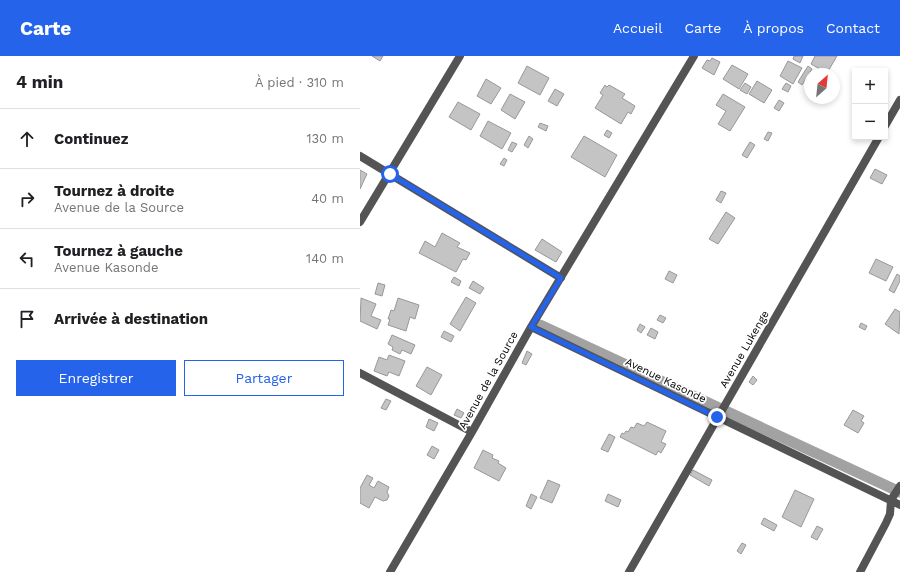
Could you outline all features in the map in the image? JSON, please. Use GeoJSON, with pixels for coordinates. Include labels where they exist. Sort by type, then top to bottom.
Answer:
{"type":"FeatureCollection","features":[{"type":"Feature","properties":{"kind":"street"},"geometry":{"type":"LineString","coordinates":[[360,222],[460,56]]}},
{"type":"Feature","properties":{"kind":"street","name":"Avenue de la Source"},"geometry":{"type":"LineString","coordinates":[[390,572],[472,432],[531,327],[694,56]]}},
{"type":"Feature","properties":{"kind":"street"},"geometry":{"type":"LineString","coordinates":[[888,121],[900,100]]}},
{"type":"Feature","properties":{"kind":"street","name":"Avenue Lukenge"},"geometry":{"type":"LineString","coordinates":[[629,572],[877,140]]}},
{"type":"Feature","properties":{"kind":"street"},"geometry":{"type":"LineString","coordinates":[[360,156],[561,278]]}},
{"type":"Feature","properties":{"kind":"street","name":"Avenue Kasonde"},"geometry":{"type":"LineString","coordinates":[[531,327],[900,504]]}},
{"type":"Feature","properties":{"kind":"street"},"geometry":{"type":"LineString","coordinates":[[360,374],[472,432]]}},
{"type":"Feature","properties":{"kind":"street"},"geometry":{"type":"LineString","coordinates":[[860,572],[890,514],[891,500],[900,486]]}},
{"type":"Feature","properties":{"kind":"building"},"geometry":{"type":"Polygon","coordinates":[[[372,56],[383,56],[380,61],[372,56]]]}},
{"type":"Feature","properties":{"kind":"building"},"geometry":{"type":"Polygon","coordinates":[[[794,56],[803,56],[800,63],[793,59],[794,56]]]}},
{"type":"Feature","properties":{"kind":"building"},"geometry":{"type":"Polygon","coordinates":[[[815,56],[837,56],[830,68],[818,68],[811,64],[815,56]]]}},
{"type":"Feature","properties":{"kind":"building"},"geometry":{"type":"Polygon","coordinates":[[[712,58],[720,62],[714,75],[702,68],[707,60],[710,61],[712,58]]]}},
{"type":"Feature","properties":{"kind":"building"},"geometry":{"type":"Polygon","coordinates":[[[788,61],[802,68],[793,84],[780,76],[788,61]]]}},
{"type":"Feature","properties":{"kind":"building"},"geometry":{"type":"Polygon","coordinates":[[[732,65],[748,74],[739,89],[723,79],[732,65]]]}},
{"type":"Feature","properties":{"kind":"building"},"geometry":{"type":"Polygon","coordinates":[[[527,66],[549,78],[540,95],[518,83],[527,66]]]}},
{"type":"Feature","properties":{"kind":"building"},"geometry":{"type":"Polygon","coordinates":[[[804,72],[804,82],[802,85],[798,82],[804,72]]]}},
{"type":"Feature","properties":{"kind":"building"},"geometry":{"type":"Polygon","coordinates":[[[486,79],[501,88],[491,104],[477,96],[486,79]]]}},
{"type":"Feature","properties":{"kind":"building"},"geometry":{"type":"Polygon","coordinates":[[[757,81],[772,90],[764,103],[749,94],[757,81]]]}},
{"type":"Feature","properties":{"kind":"building"},"geometry":{"type":"Polygon","coordinates":[[[745,83],[751,87],[747,94],[740,90],[745,83]]]}},
{"type":"Feature","properties":{"kind":"building"},"geometry":{"type":"Polygon","coordinates":[[[786,83],[791,86],[788,92],[782,89],[786,83]]]}},
{"type":"Feature","properties":{"kind":"building"},"geometry":{"type":"Polygon","coordinates":[[[605,85],[607,87],[609,85],[625,94],[622,98],[635,106],[631,114],[628,112],[621,124],[595,108],[603,95],[600,93],[605,85]]]}},
{"type":"Feature","properties":{"kind":"building"},"geometry":{"type":"Polygon","coordinates":[[[555,89],[564,94],[557,106],[548,101],[555,89]]]}},
{"type":"Feature","properties":{"kind":"building"},"geometry":{"type":"Polygon","coordinates":[[[510,94],[525,102],[515,119],[501,110],[510,94]]]}},
{"type":"Feature","properties":{"kind":"building"},"geometry":{"type":"Polygon","coordinates":[[[723,94],[745,107],[730,131],[718,124],[726,111],[716,105],[723,94]]]}},
{"type":"Feature","properties":{"kind":"building"},"geometry":{"type":"Polygon","coordinates":[[[779,100],[784,103],[779,111],[774,108],[779,100]]]}},
{"type":"Feature","properties":{"kind":"building"},"geometry":{"type":"Polygon","coordinates":[[[458,102],[480,114],[471,130],[449,117],[458,102]]]}},
{"type":"Feature","properties":{"kind":"building"},"geometry":{"type":"Polygon","coordinates":[[[488,121],[511,133],[502,149],[480,136],[488,121]]]}},
{"type":"Feature","properties":{"kind":"building"},"geometry":{"type":"Polygon","coordinates":[[[540,123],[548,126],[546,131],[538,127],[540,123]]]}},
{"type":"Feature","properties":{"kind":"building"},"geometry":{"type":"Polygon","coordinates":[[[607,130],[612,133],[609,138],[604,135],[607,130]]]}},
{"type":"Feature","properties":{"kind":"building"},"geometry":{"type":"Polygon","coordinates":[[[768,132],[772,133],[768,141],[764,139],[768,132]]]}},
{"type":"Feature","properties":{"kind":"building"},"geometry":{"type":"Polygon","coordinates":[[[529,136],[533,139],[528,148],[524,145],[529,136]]]}},
{"type":"Feature","properties":{"kind":"building"},"geometry":{"type":"Polygon","coordinates":[[[584,136],[617,155],[605,177],[571,157],[584,136]]]}},
{"type":"Feature","properties":{"kind":"building"},"geometry":{"type":"Polygon","coordinates":[[[512,142],[517,144],[512,152],[508,150],[512,142]]]}},
{"type":"Feature","properties":{"kind":"building"},"geometry":{"type":"Polygon","coordinates":[[[750,142],[755,145],[747,158],[742,155],[750,142]]]}},
{"type":"Feature","properties":{"kind":"building"},"geometry":{"type":"Polygon","coordinates":[[[504,158],[507,160],[504,166],[500,164],[504,158]]]}},
{"type":"Feature","properties":{"kind":"building"},"geometry":{"type":"Polygon","coordinates":[[[875,169],[887,175],[882,184],[870,178],[875,169]]]}},
{"type":"Feature","properties":{"kind":"building"},"geometry":{"type":"Polygon","coordinates":[[[360,170],[367,174],[360,189],[360,170]]]}},
{"type":"Feature","properties":{"kind":"building"},"geometry":{"type":"Polygon","coordinates":[[[721,191],[726,193],[721,203],[716,200],[721,191]]]}},
{"type":"Feature","properties":{"kind":"building"},"geometry":{"type":"Polygon","coordinates":[[[726,212],[735,218],[718,244],[709,239],[726,212]]]}},
{"type":"Feature","properties":{"kind":"building"},"geometry":{"type":"Polygon","coordinates":[[[442,233],[460,243],[457,247],[470,253],[466,260],[463,259],[456,272],[419,253],[425,241],[435,247],[442,233]]]}},
{"type":"Feature","properties":{"kind":"building"},"geometry":{"type":"Polygon","coordinates":[[[542,239],[562,252],[556,262],[535,250],[542,239]]]}},
{"type":"Feature","properties":{"kind":"building"},"geometry":{"type":"Polygon","coordinates":[[[876,259],[893,267],[886,281],[869,273],[876,259]]]}},
{"type":"Feature","properties":{"kind":"building"},"geometry":{"type":"Polygon","coordinates":[[[669,271],[677,275],[673,283],[665,279],[669,271]]]}},
{"type":"Feature","properties":{"kind":"building"},"geometry":{"type":"Polygon","coordinates":[[[897,274],[900,276],[900,281],[894,293],[889,290],[897,274]]]}},
{"type":"Feature","properties":{"kind":"building"},"geometry":{"type":"Polygon","coordinates":[[[454,277],[461,281],[459,286],[451,282],[454,277]]]}},
{"type":"Feature","properties":{"kind":"building"},"geometry":{"type":"Polygon","coordinates":[[[473,281],[484,288],[480,294],[469,288],[473,281]]]}},
{"type":"Feature","properties":{"kind":"building"},"geometry":{"type":"Polygon","coordinates":[[[378,283],[385,285],[382,296],[375,294],[378,283]]]}},
{"type":"Feature","properties":{"kind":"building"},"geometry":{"type":"Polygon","coordinates":[[[466,297],[476,303],[460,331],[450,324],[466,297]]]}},
{"type":"Feature","properties":{"kind":"building"},"geometry":{"type":"Polygon","coordinates":[[[361,298],[376,304],[371,316],[381,320],[377,329],[360,321],[361,298]]]}},
{"type":"Feature","properties":{"kind":"building"},"geometry":{"type":"Polygon","coordinates":[[[398,298],[419,305],[415,319],[410,317],[406,331],[388,325],[391,310],[394,311],[398,298]]]}},
{"type":"Feature","properties":{"kind":"building"},"geometry":{"type":"Polygon","coordinates":[[[895,309],[900,312],[899,334],[885,324],[895,309]]]}},
{"type":"Feature","properties":{"kind":"building"},"geometry":{"type":"Polygon","coordinates":[[[660,315],[666,318],[663,323],[657,320],[660,315]]]}},
{"type":"Feature","properties":{"kind":"building"},"geometry":{"type":"Polygon","coordinates":[[[861,323],[867,326],[865,330],[859,327],[861,323]]]}},
{"type":"Feature","properties":{"kind":"building"},"geometry":{"type":"Polygon","coordinates":[[[640,324],[645,327],[641,333],[637,330],[640,324]]]}},
{"type":"Feature","properties":{"kind":"building"},"geometry":{"type":"Polygon","coordinates":[[[651,328],[658,332],[655,339],[647,335],[651,328]]]}},
{"type":"Feature","properties":{"kind":"building"},"geometry":{"type":"Polygon","coordinates":[[[444,331],[454,336],[451,342],[441,337],[444,331]]]}},
{"type":"Feature","properties":{"kind":"building"},"geometry":{"type":"Polygon","coordinates":[[[392,335],[415,345],[411,354],[402,350],[400,354],[392,350],[393,347],[388,344],[392,335]]]}},
{"type":"Feature","properties":{"kind":"building"},"geometry":{"type":"Polygon","coordinates":[[[527,351],[532,354],[526,365],[522,363],[527,351]]]}},
{"type":"Feature","properties":{"kind":"building"},"geometry":{"type":"Polygon","coordinates":[[[389,355],[405,361],[399,376],[389,372],[387,376],[374,371],[379,357],[387,360],[389,355]]]}},
{"type":"Feature","properties":{"kind":"building"},"geometry":{"type":"Polygon","coordinates":[[[427,367],[442,375],[431,395],[416,386],[427,367]]]}},
{"type":"Feature","properties":{"kind":"building"},"geometry":{"type":"Polygon","coordinates":[[[753,376],[757,380],[753,385],[749,382],[753,376]]]}},
{"type":"Feature","properties":{"kind":"building"},"geometry":{"type":"Polygon","coordinates":[[[386,399],[391,401],[386,410],[381,408],[386,399]]]}},
{"type":"Feature","properties":{"kind":"building"},"geometry":{"type":"Polygon","coordinates":[[[457,409],[464,413],[461,418],[454,415],[457,409]]]}},
{"type":"Feature","properties":{"kind":"building"},"geometry":{"type":"Polygon","coordinates":[[[853,410],[864,416],[861,421],[864,423],[858,433],[844,425],[853,410]]]}},
{"type":"Feature","properties":{"kind":"building"},"geometry":{"type":"Polygon","coordinates":[[[429,419],[438,423],[434,431],[426,427],[429,419]]]}},
{"type":"Feature","properties":{"kind":"building"},"geometry":{"type":"Polygon","coordinates":[[[647,422],[666,431],[661,442],[666,444],[661,453],[658,451],[656,455],[620,437],[622,433],[624,434],[626,431],[628,432],[631,427],[634,428],[637,423],[644,426],[647,422]]]}},
{"type":"Feature","properties":{"kind":"building"},"geometry":{"type":"Polygon","coordinates":[[[609,434],[615,437],[608,452],[601,449],[609,434]]]}},
{"type":"Feature","properties":{"kind":"building"},"geometry":{"type":"Polygon","coordinates":[[[432,446],[439,450],[434,459],[427,455],[432,446]]]}},
{"type":"Feature","properties":{"kind":"building"},"geometry":{"type":"Polygon","coordinates":[[[483,450],[493,455],[492,458],[499,461],[498,463],[506,468],[499,481],[474,468],[483,450]]]}},
{"type":"Feature","properties":{"kind":"building"},"geometry":{"type":"Polygon","coordinates":[[[693,470],[712,480],[709,486],[690,475],[693,470]]]}},
{"type":"Feature","properties":{"kind":"building"},"geometry":{"type":"Polygon","coordinates":[[[367,475],[373,478],[369,485],[374,488],[378,481],[389,487],[387,492],[389,496],[387,500],[383,501],[375,497],[369,508],[360,503],[360,488],[367,475]]]}},
{"type":"Feature","properties":{"kind":"building"},"geometry":{"type":"Polygon","coordinates":[[[548,480],[560,485],[552,503],[540,498],[548,480]]]}},
{"type":"Feature","properties":{"kind":"building"},"geometry":{"type":"Polygon","coordinates":[[[795,490],[814,499],[801,527],[782,517],[795,490]]]}},
{"type":"Feature","properties":{"kind":"building"},"geometry":{"type":"Polygon","coordinates":[[[531,494],[537,497],[531,509],[526,506],[531,494]]]}},
{"type":"Feature","properties":{"kind":"building"},"geometry":{"type":"Polygon","coordinates":[[[608,494],[621,500],[618,507],[605,501],[608,494]]]}},
{"type":"Feature","properties":{"kind":"building"},"geometry":{"type":"Polygon","coordinates":[[[764,518],[777,525],[774,531],[761,524],[764,518]]]}},
{"type":"Feature","properties":{"kind":"building"},"geometry":{"type":"Polygon","coordinates":[[[817,526],[823,529],[817,540],[811,537],[817,526]]]}},
{"type":"Feature","properties":{"kind":"building"},"geometry":{"type":"Polygon","coordinates":[[[742,543],[746,545],[741,554],[737,551],[742,543]]]}},
{"type":"Feature","properties":{"kind":"waterway"},"geometry":{"type":"LineString","coordinates":[[540,325],[900,492]]}},
{"type":"Feature","properties":{"kind":"route"},"geometry":{"type":"LineString","coordinates":[[390,174],[561,278],[531,327],[717,417]]}}]}
